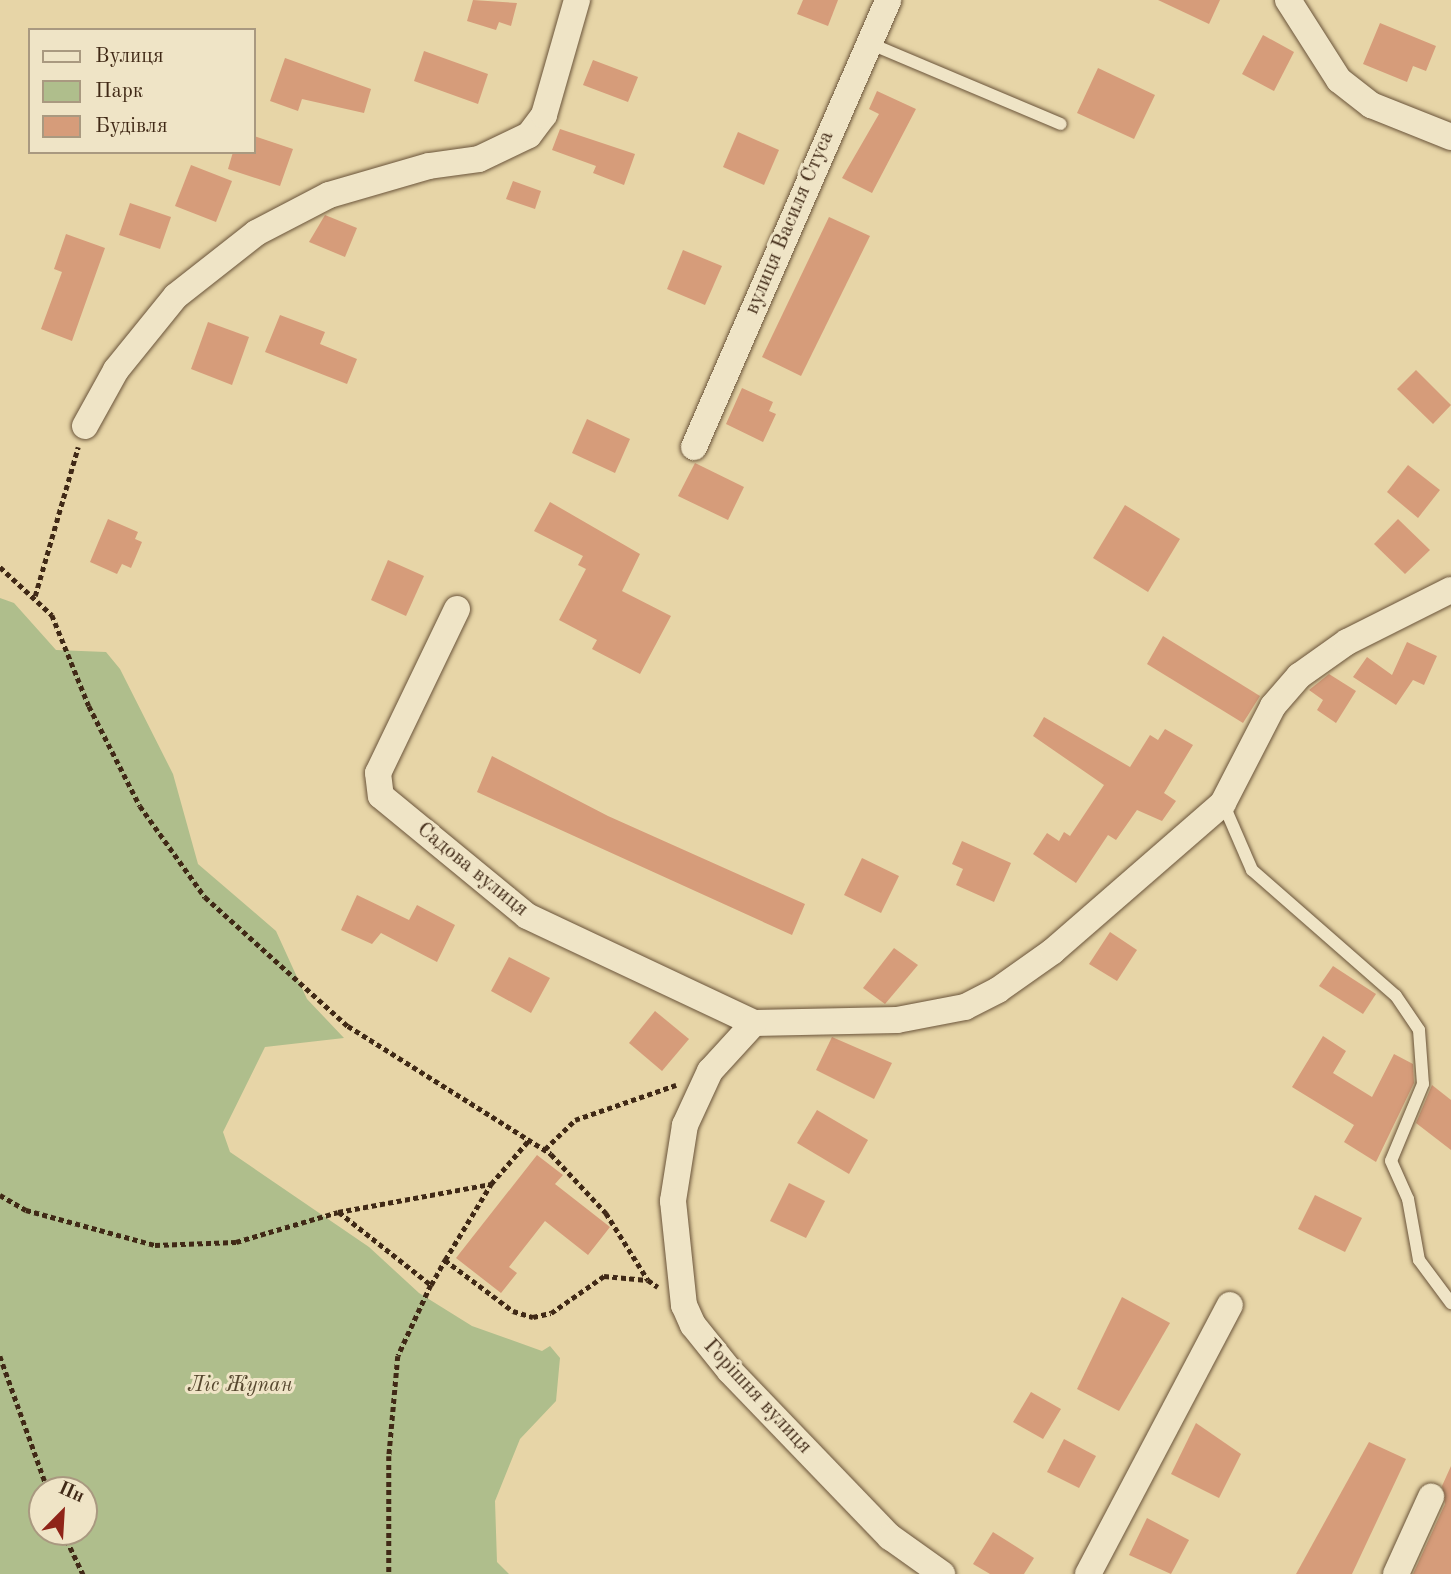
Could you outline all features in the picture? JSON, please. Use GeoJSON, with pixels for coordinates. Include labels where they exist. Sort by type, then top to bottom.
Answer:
{"type":"FeatureCollection","features":[{"type":"Feature","properties":{"kind":"street"},"geometry":{"type":"LineString","coordinates":[[85,426],[116,370],[176,296],[256,233],[329,195],[429,166],[479,159],[529,135],[544,115],[577,0]]}},
{"type":"Feature","properties":{"kind":"street","name":"вулиця Василя Стуса"},"geometry":{"type":"LineString","coordinates":[[694,447],[888,0]]}},
{"type":"Feature","properties":{"kind":"street"},"geometry":{"type":"LineString","coordinates":[[1288,0],[1339,80],[1371,105],[1451,138]]}},
{"type":"Feature","properties":{"kind":"street"},"geometry":{"type":"LineString","coordinates":[[754,1023],[897,1020],[965,1007],[1053,951],[1223,803],[1273,706],[1299,676],[1347,642],[1451,590]]}},
{"type":"Feature","properties":{"kind":"street","name":"Садова вулиця"},"geometry":{"type":"LineString","coordinates":[[457,609],[378,774],[382,796],[527,916],[633,971],[754,1023]]}},
{"type":"Feature","properties":{"kind":"street","name":"Горішня вулиця"},"geometry":{"type":"LineString","coordinates":[[754,1023],[710,1071],[694,1099],[680,1149],[673,1201],[678,1279],[693,1325],[730,1371],[890,1538],[942,1574]]}},
{"type":"Feature","properties":{"kind":"street"},"geometry":{"type":"LineString","coordinates":[[1088,1574],[1230,1305]]}},
{"type":"Feature","properties":{"kind":"street"},"geometry":{"type":"LineString","coordinates":[[1396,1574],[1431,1497]]}},
{"type":"Feature","properties":{"kind":"lane"},"geometry":{"type":"LineString","coordinates":[[869,43],[1061,124]]}},
{"type":"Feature","properties":{"kind":"lane"},"geometry":{"type":"LineString","coordinates":[[1223,803],[1252,870],[1396,996],[1419,1030],[1423,1084],[1391,1161],[1408,1199],[1419,1260],[1451,1303]]}},
{"type":"Feature","properties":{"kind":"path"},"geometry":{"type":"LineString","coordinates":[[35,597],[85,426]]}},
{"type":"Feature","properties":{"kind":"path"},"geometry":{"type":"LineString","coordinates":[[0,567],[52,615],[89,706],[140,806],[205,897],[348,1026],[545,1149],[607,1213],[648,1280],[658,1288],[678,1279]]}},
{"type":"Feature","properties":{"kind":"path"},"geometry":{"type":"LineString","coordinates":[[545,1149],[575,1120],[710,1071]]}},
{"type":"Feature","properties":{"kind":"path"},"geometry":{"type":"LineString","coordinates":[[389,1574],[388,1456],[398,1356],[431,1284],[491,1184],[529,1140]]}},
{"type":"Feature","properties":{"kind":"path"},"geometry":{"type":"LineString","coordinates":[[0,1195],[26,1210],[155,1245],[236,1242],[338,1212],[491,1184]]}},
{"type":"Feature","properties":{"kind":"path"},"geometry":{"type":"LineString","coordinates":[[338,1212],[431,1284]]}},
{"type":"Feature","properties":{"kind":"path"},"geometry":{"type":"LineString","coordinates":[[445,1260],[513,1311],[533,1317],[551,1313],[604,1276],[648,1280]]}},
{"type":"Feature","properties":{"kind":"path"},"geometry":{"type":"LineString","coordinates":[[0,1356],[43,1476]]}},
{"type":"Feature","properties":{"kind":"path"},"geometry":{"type":"LineString","coordinates":[[70,1546],[83,1574]]}},
{"type":"Feature","properties":{"kind":"green space","name":"Ліс Жупан"},"geometry":{"type":"Polygon","coordinates":[[[0,598],[14,603],[56,650],[106,652],[120,669],[173,774],[198,864],[276,931],[307,999],[344,1038],[265,1047],[223,1132],[230,1152],[369,1247],[419,1293],[472,1326],[542,1351],[550,1346],[560,1358],[556,1401],[520,1439],[495,1501],[497,1562],[509,1574],[0,1574],[0,598]]]}},
{"type":"Feature","properties":{"kind":"building"},"geometry":{"type":"Polygon","coordinates":[[[473,0],[517,3],[511,26],[499,22],[496,30],[467,21],[473,0]]]}},
{"type":"Feature","properties":{"kind":"building"},"geometry":{"type":"Polygon","coordinates":[[[803,0],[838,0],[828,26],[797,14],[803,0]]]}},
{"type":"Feature","properties":{"kind":"building"},"geometry":{"type":"Polygon","coordinates":[[[1158,0],[1220,0],[1209,24],[1158,0]]]}},
{"type":"Feature","properties":{"kind":"building"},"geometry":{"type":"Polygon","coordinates":[[[1380,23],[1436,46],[1426,71],[1413,66],[1407,82],[1363,64],[1380,23]]]}},
{"type":"Feature","properties":{"kind":"building"},"geometry":{"type":"Polygon","coordinates":[[[1263,35],[1294,52],[1274,91],[1242,74],[1263,35]]]}},
{"type":"Feature","properties":{"kind":"building"},"geometry":{"type":"Polygon","coordinates":[[[424,51],[488,74],[478,104],[414,81],[424,51]]]}},
{"type":"Feature","properties":{"kind":"building"},"geometry":{"type":"Polygon","coordinates":[[[285,58],[371,89],[364,113],[302,99],[298,111],[270,101],[285,58]]]}},
{"type":"Feature","properties":{"kind":"building"},"geometry":{"type":"Polygon","coordinates":[[[593,60],[638,77],[628,102],[583,85],[593,60]]]}},
{"type":"Feature","properties":{"kind":"building"},"geometry":{"type":"Polygon","coordinates":[[[1098,68],[1155,95],[1134,139],[1077,113],[1098,68]]]}},
{"type":"Feature","properties":{"kind":"building"},"geometry":{"type":"Polygon","coordinates":[[[877,91],[916,109],[872,193],[842,178],[879,114],[869,109],[877,91]]]}},
{"type":"Feature","properties":{"kind":"building"},"geometry":{"type":"Polygon","coordinates":[[[560,129],[635,154],[624,185],[593,173],[596,166],[552,150],[560,129]]]}},
{"type":"Feature","properties":{"kind":"building"},"geometry":{"type":"Polygon","coordinates":[[[738,132],[779,150],[764,185],[723,167],[738,132]]]}},
{"type":"Feature","properties":{"kind":"building"},"geometry":{"type":"Polygon","coordinates":[[[256,137],[293,149],[280,186],[228,169],[232,154],[256,154],[256,137]]]}},
{"type":"Feature","properties":{"kind":"building"},"geometry":{"type":"Polygon","coordinates":[[[191,165],[232,181],[216,222],[175,206],[191,165]]]}},
{"type":"Feature","properties":{"kind":"building"},"geometry":{"type":"Polygon","coordinates":[[[513,181],[541,191],[535,209],[506,199],[513,181]]]}},
{"type":"Feature","properties":{"kind":"building"},"geometry":{"type":"Polygon","coordinates":[[[130,203],[171,217],[160,249],[119,235],[130,203]]]}},
{"type":"Feature","properties":{"kind":"building"},"geometry":{"type":"Polygon","coordinates":[[[325,215],[357,228],[345,257],[309,242],[325,215]]]}},
{"type":"Feature","properties":{"kind":"building"},"geometry":{"type":"Polygon","coordinates":[[[829,217],[870,236],[801,376],[762,357],[829,217]]]}},
{"type":"Feature","properties":{"kind":"building"},"geometry":{"type":"Polygon","coordinates":[[[66,234],[105,248],[72,341],[41,329],[62,272],[54,269],[66,234]]]}},
{"type":"Feature","properties":{"kind":"building"},"geometry":{"type":"Polygon","coordinates":[[[683,250],[722,266],[705,305],[667,289],[683,250]]]}},
{"type":"Feature","properties":{"kind":"building"},"geometry":{"type":"Polygon","coordinates":[[[280,315],[325,332],[320,344],[357,359],[347,384],[265,352],[280,315]]]}},
{"type":"Feature","properties":{"kind":"building"},"geometry":{"type":"Polygon","coordinates":[[[208,322],[249,337],[232,385],[191,369],[208,322]]]}},
{"type":"Feature","properties":{"kind":"building"},"geometry":{"type":"Polygon","coordinates":[[[1416,370],[1451,405],[1433,424],[1397,389],[1416,370]]]}},
{"type":"Feature","properties":{"kind":"building"},"geometry":{"type":"Polygon","coordinates":[[[742,388],[773,402],[769,411],[776,414],[763,442],[726,424],[742,388]]]}},
{"type":"Feature","properties":{"kind":"building"},"geometry":{"type":"Polygon","coordinates":[[[587,419],[630,439],[615,473],[572,453],[587,419]]]}},
{"type":"Feature","properties":{"kind":"building"},"geometry":{"type":"Polygon","coordinates":[[[695,463],[744,487],[728,520],[678,496],[695,463]]]}},
{"type":"Feature","properties":{"kind":"building"},"geometry":{"type":"Polygon","coordinates":[[[1408,465],[1440,490],[1418,518],[1387,492],[1408,465]]]}},
{"type":"Feature","properties":{"kind":"building"},"geometry":{"type":"Polygon","coordinates":[[[550,502],[640,554],[622,591],[671,616],[640,674],[592,649],[597,640],[559,620],[586,569],[578,565],[583,556],[534,531],[550,502]]]}},
{"type":"Feature","properties":{"kind":"building"},"geometry":{"type":"Polygon","coordinates":[[[1125,505],[1180,539],[1148,592],[1093,558],[1125,505]]]}},
{"type":"Feature","properties":{"kind":"building"},"geometry":{"type":"Polygon","coordinates":[[[108,519],[138,532],[135,539],[142,542],[131,568],[122,564],[117,574],[90,562],[108,519]]]}},
{"type":"Feature","properties":{"kind":"building"},"geometry":{"type":"Polygon","coordinates":[[[1398,519],[1430,550],[1405,574],[1374,544],[1398,519]]]}},
{"type":"Feature","properties":{"kind":"building"},"geometry":{"type":"Polygon","coordinates":[[[388,560],[424,576],[406,616],[371,600],[388,560]]]}},
{"type":"Feature","properties":{"kind":"building"},"geometry":{"type":"Polygon","coordinates":[[[1163,636],[1260,696],[1243,723],[1147,664],[1163,636]]]}},
{"type":"Feature","properties":{"kind":"building"},"geometry":{"type":"Polygon","coordinates":[[[1407,642],[1437,656],[1424,685],[1413,680],[1396,705],[1353,677],[1367,657],[1392,675],[1407,642]]]}},
{"type":"Feature","properties":{"kind":"building"},"geometry":{"type":"Polygon","coordinates":[[[1329,674],[1356,691],[1336,723],[1317,710],[1323,700],[1309,690],[1329,674]]]}},
{"type":"Feature","properties":{"kind":"building"},"geometry":{"type":"Polygon","coordinates":[[[1044,717],[1130,767],[1150,735],[1158,740],[1165,729],[1193,745],[1164,793],[1176,801],[1162,821],[1137,810],[1116,840],[1108,835],[1076,883],[1033,854],[1047,833],[1059,841],[1064,832],[1070,836],[1104,785],[1033,736],[1044,717]]]}},
{"type":"Feature","properties":{"kind":"building"},"geometry":{"type":"Polygon","coordinates":[[[492,756],[608,816],[805,904],[792,935],[477,792],[492,756]]]}},
{"type":"Feature","properties":{"kind":"building"},"geometry":{"type":"Polygon","coordinates":[[[962,841],[1011,863],[994,902],[956,885],[963,869],[952,864],[962,841]]]}},
{"type":"Feature","properties":{"kind":"building"},"geometry":{"type":"Polygon","coordinates":[[[862,858],[899,876],[881,913],[844,895],[862,858]]]}},
{"type":"Feature","properties":{"kind":"building"},"geometry":{"type":"Polygon","coordinates":[[[357,895],[409,920],[417,905],[455,925],[437,962],[381,933],[372,944],[341,930],[357,895]]]}},
{"type":"Feature","properties":{"kind":"building"},"geometry":{"type":"Polygon","coordinates":[[[1110,932],[1137,950],[1117,981],[1089,964],[1110,932]]]}},
{"type":"Feature","properties":{"kind":"building"},"geometry":{"type":"Polygon","coordinates":[[[894,948],[918,965],[885,1004],[863,988],[894,948]]]}},
{"type":"Feature","properties":{"kind":"building"},"geometry":{"type":"Polygon","coordinates":[[[509,957],[550,978],[531,1013],[491,991],[509,957]]]}},
{"type":"Feature","properties":{"kind":"building"},"geometry":{"type":"Polygon","coordinates":[[[1333,966],[1376,994],[1363,1014],[1319,986],[1333,966]]]}},
{"type":"Feature","properties":{"kind":"building"},"geometry":{"type":"Polygon","coordinates":[[[655,1011],[689,1039],[662,1071],[629,1043],[655,1011]]]}},
{"type":"Feature","properties":{"kind":"building"},"geometry":{"type":"Polygon","coordinates":[[[1323,1036],[1346,1051],[1333,1073],[1372,1097],[1394,1054],[1413,1064],[1414,1083],[1376,1162],[1344,1142],[1354,1125],[1292,1087],[1323,1036]]]}},
{"type":"Feature","properties":{"kind":"building"},"geometry":{"type":"Polygon","coordinates":[[[832,1037],[892,1063],[874,1099],[816,1070],[832,1037]]]}},
{"type":"Feature","properties":{"kind":"building"},"geometry":{"type":"Polygon","coordinates":[[[1432,1085],[1451,1100],[1451,1150],[1416,1123],[1432,1085]]]}},
{"type":"Feature","properties":{"kind":"building"},"geometry":{"type":"Polygon","coordinates":[[[817,1110],[868,1140],[849,1174],[797,1143],[817,1110]]]}},
{"type":"Feature","properties":{"kind":"building"},"geometry":{"type":"Polygon","coordinates":[[[537,1155],[563,1175],[555,1184],[610,1227],[588,1255],[545,1221],[509,1267],[517,1273],[501,1293],[456,1258],[537,1155]]]}},
{"type":"Feature","properties":{"kind":"building"},"geometry":{"type":"Polygon","coordinates":[[[789,1183],[825,1201],[806,1238],[770,1221],[789,1183]]]}},
{"type":"Feature","properties":{"kind":"building"},"geometry":{"type":"Polygon","coordinates":[[[1315,1195],[1362,1218],[1345,1252],[1298,1229],[1315,1195]]]}},
{"type":"Feature","properties":{"kind":"building"},"geometry":{"type":"Polygon","coordinates":[[[1122,1297],[1170,1323],[1119,1411],[1077,1389],[1122,1297]]]}},
{"type":"Feature","properties":{"kind":"building"},"geometry":{"type":"Polygon","coordinates":[[[1031,1392],[1061,1409],[1043,1439],[1013,1422],[1031,1392]]]}},
{"type":"Feature","properties":{"kind":"building"},"geometry":{"type":"Polygon","coordinates":[[[1196,1423],[1241,1454],[1219,1498],[1171,1474],[1196,1423]]]}},
{"type":"Feature","properties":{"kind":"building"},"geometry":{"type":"Polygon","coordinates":[[[1064,1439],[1096,1456],[1079,1488],[1047,1472],[1064,1439]]]}},
{"type":"Feature","properties":{"kind":"building"},"geometry":{"type":"Polygon","coordinates":[[[1369,1442],[1406,1459],[1352,1574],[1296,1574],[1369,1442]]]}},
{"type":"Feature","properties":{"kind":"building"},"geometry":{"type":"Polygon","coordinates":[[[1451,1466],[1451,1574],[1413,1574],[1445,1504],[1442,1486],[1451,1466]]]}},
{"type":"Feature","properties":{"kind":"building"},"geometry":{"type":"Polygon","coordinates":[[[1147,1518],[1189,1540],[1171,1574],[1129,1555],[1147,1518]]]}},
{"type":"Feature","properties":{"kind":"building"},"geometry":{"type":"Polygon","coordinates":[[[993,1532],[1034,1558],[1024,1574],[990,1574],[973,1564],[993,1532]]]}}]}
